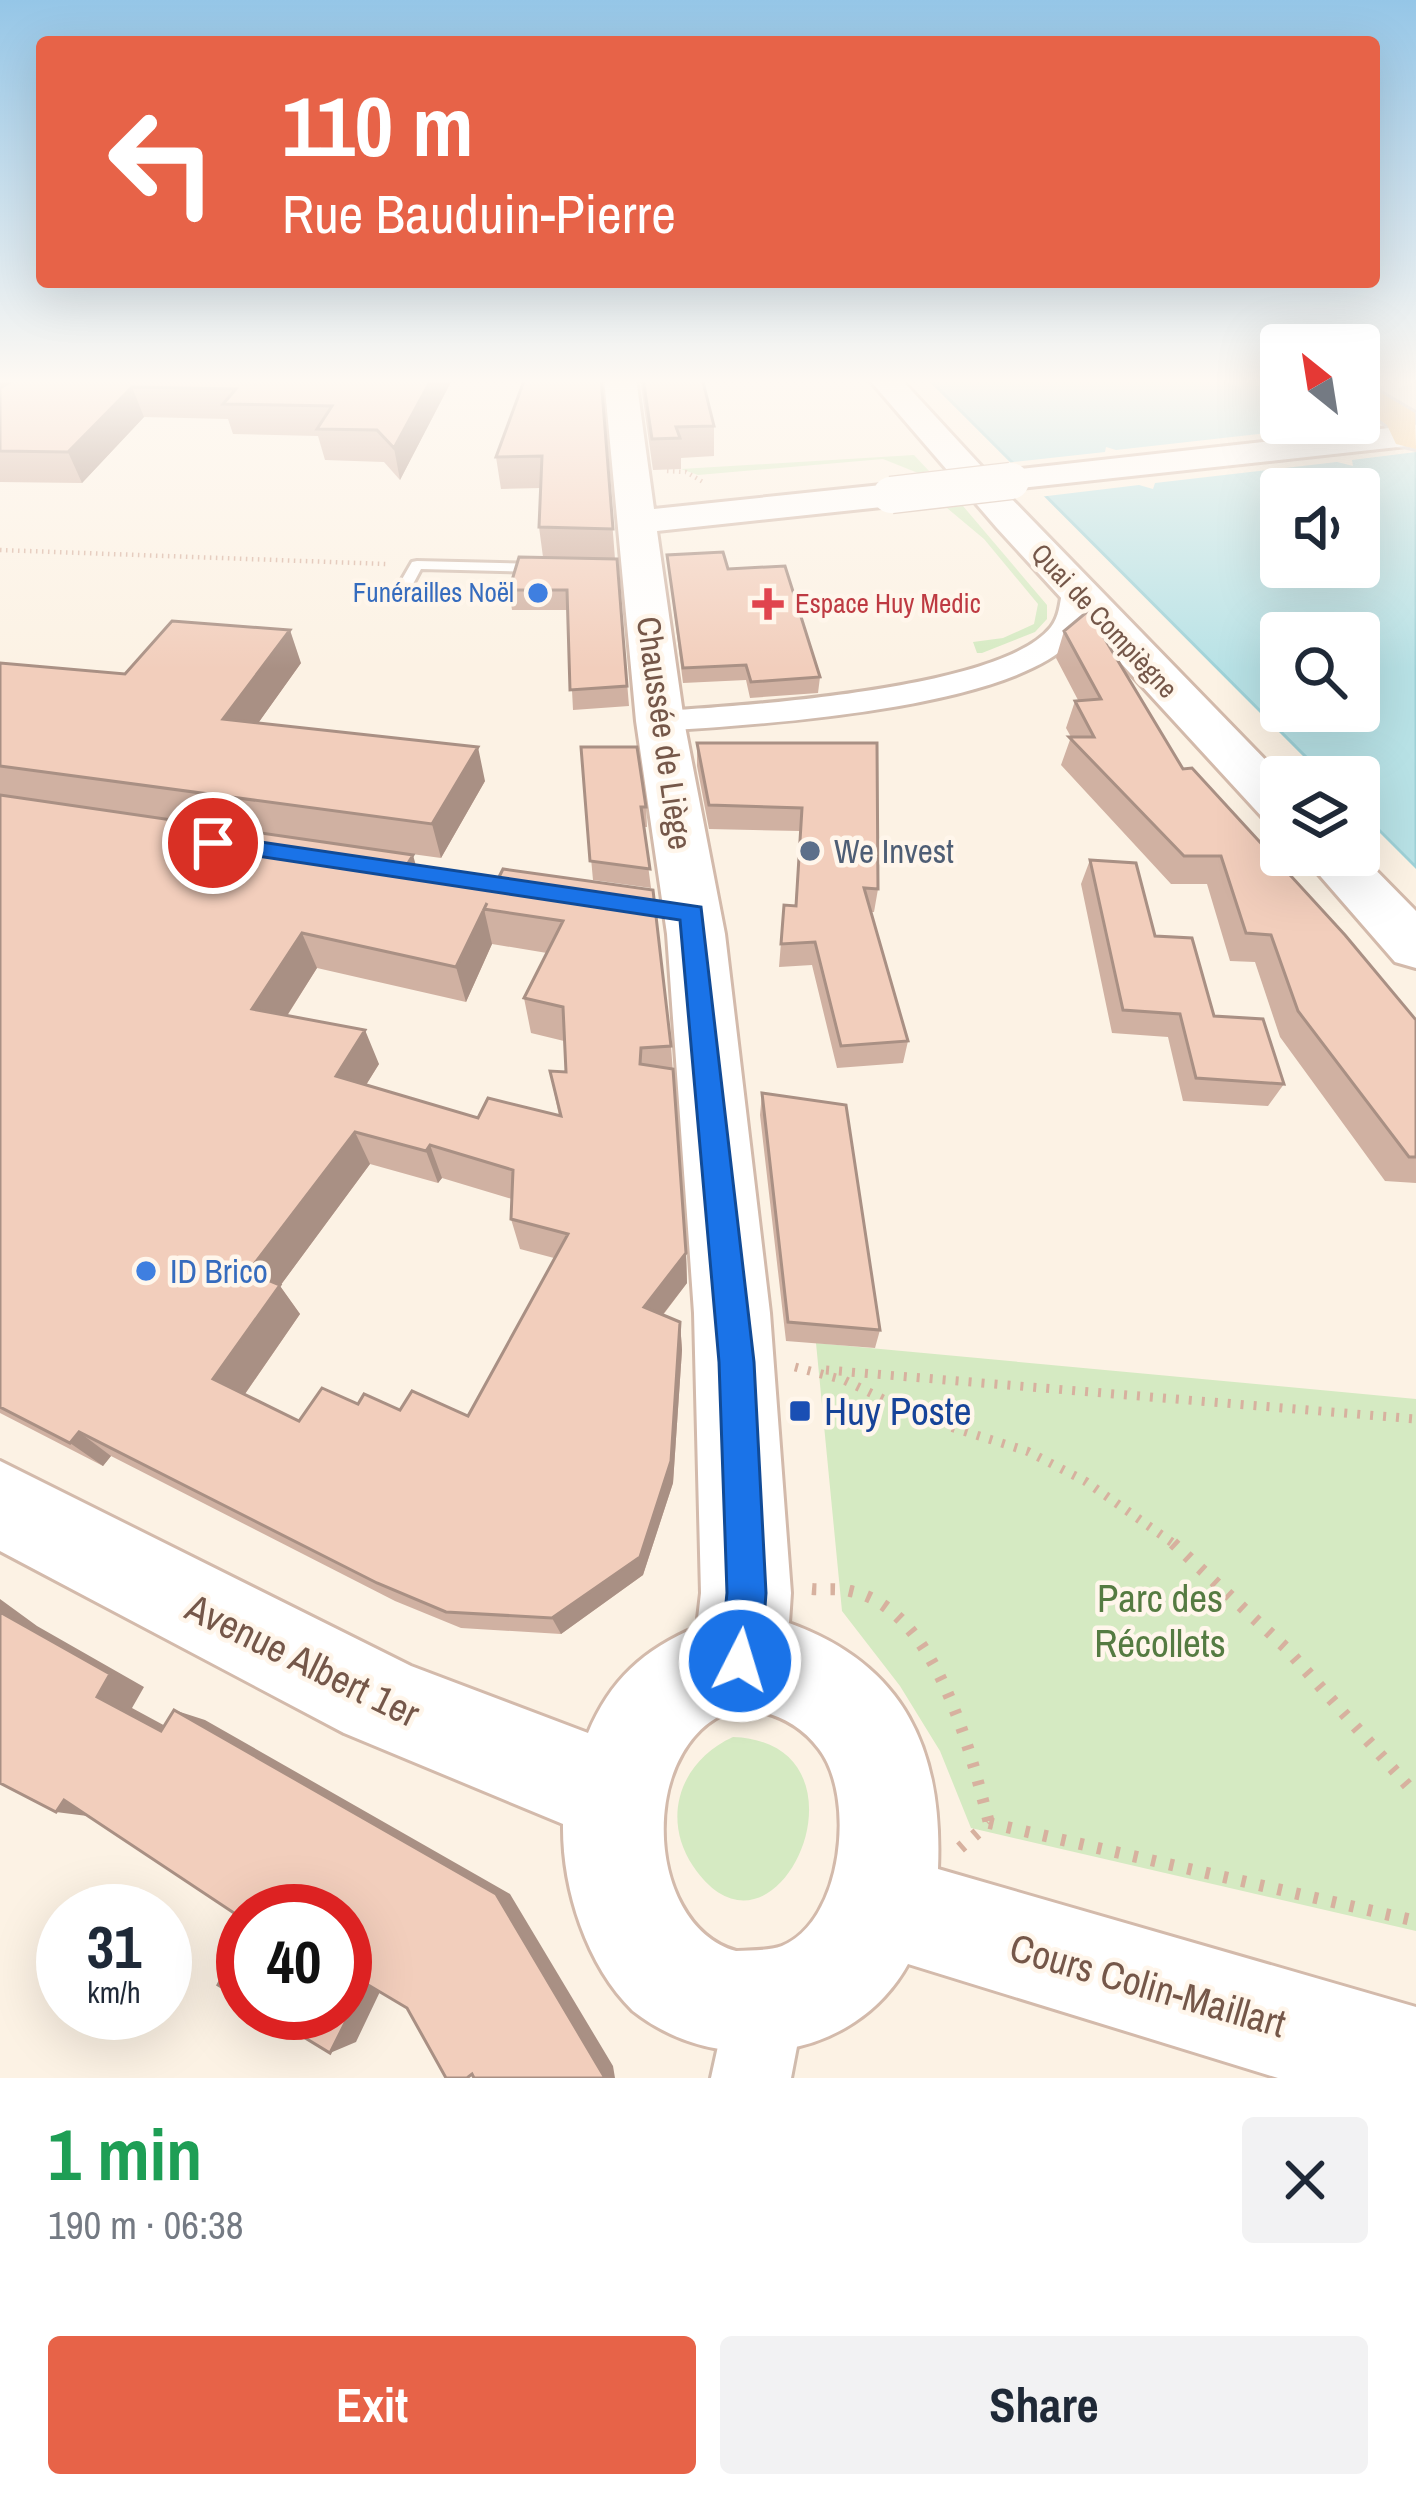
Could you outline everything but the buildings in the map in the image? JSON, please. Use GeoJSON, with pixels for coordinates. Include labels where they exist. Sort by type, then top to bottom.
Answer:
{"type":"FeatureCollection","features":[{"type":"Feature","properties":{"kind":"street","name":"Chaussée de Liège"},"geometry":{"type":"LineString","coordinates":[[631,475],[660,721],[675,911],[736,1362],[746,1593],[740,1661]]}},
{"type":"Feature","properties":{"kind":"street","name":"Quai de Compiègne"},"geometry":{"type":"LineString","coordinates":[[971,475],[1260,784]]}},
{"type":"Feature","properties":{"kind":"street"},"geometry":{"type":"LineString","coordinates":[[1004,475],[1268,756]]}},
{"type":"Feature","properties":{"kind":"street"},"geometry":{"type":"LineString","coordinates":[[637,534],[891,495],[1024,494],[1129,475]]}},
{"type":"Feature","properties":{"kind":"street"},"geometry":{"type":"LineString","coordinates":[[660,721],[814,712],[882,703],[933,689],[1012,663],[1057,639],[1072,619],[1077,592]]}},
{"type":"Feature","properties":{"kind":"street"},"geometry":{"type":"LineString","coordinates":[[1357,876],[1416,947]]}},
{"type":"Feature","properties":{"kind":"street","name":"Avenue Albert 1er"},"geometry":{"type":"LineString","coordinates":[[0,1504],[322,1677],[551,1771],[616,1792]]}},
{"type":"Feature","properties":{"kind":"street"},"geometry":{"type":"LineString","coordinates":[[740,1661],[779,1666],[815,1681],[847,1710],[871,1748],[887,1795],[892,1847],[922,1872],[858,1952],[758,2044],[719,2004],[678,1981],[644,1943],[622,1896],[612,1843],[616,1792],[633,1740],[662,1700],[699,1672],[740,1661]]}},
{"type":"Feature","properties":{"kind":"street","name":"Cours Colin-Maillart"},"geometry":{"type":"LineString","coordinates":[[922,1872],[942,1925],[1416,2063]]}},
{"type":"Feature","properties":{"kind":"lane"},"geometry":{"type":"LineString","coordinates":[[408,581],[417,565],[552,569]]}},
{"type":"Feature","properties":{"kind":"path"},"geometry":{"type":"LineString","coordinates":[[637,534],[677,475]]}},
{"type":"Feature","properties":{"kind":"path"},"geometry":{"type":"LineString","coordinates":[[689,475],[704,483]]}},
{"type":"Feature","properties":{"kind":"path"},"geometry":{"type":"LineString","coordinates":[[0,550],[417,565]]}},
{"type":"Feature","properties":{"kind":"path"},"geometry":{"type":"LineString","coordinates":[[736,1362],[1416,1419]]}},
{"type":"Feature","properties":{"kind":"path"},"geometry":{"type":"LineString","coordinates":[[818,1369],[922,1418],[1026,1450],[1114,1498],[1208,1572],[1308,1668],[1416,1796]]}},
{"type":"Feature","properties":{"kind":"path"},"geometry":{"type":"LineString","coordinates":[[805,1590],[858,1589],[904,1625],[952,1700],[989,1823]]}},
{"type":"Feature","properties":{"kind":"path"},"geometry":{"type":"LineString","coordinates":[[922,1872],[989,1823],[1416,1921]]}},
{"type":"Feature","properties":{"kind":"green space"},"geometry":{"type":"Polygon","coordinates":[[[963,506],[1047,605],[1047,619],[1035,632],[982,653],[977,653],[973,642],[1003,638],[1034,624],[1038,604],[984,539],[947,508],[963,506]]]}},
{"type":"Feature","properties":{"kind":"green space","name":"Parc des Récollets"},"geometry":{"type":"Polygon","coordinates":[[[816,1343],[1416,1399],[1416,1931],[971,1828],[940,1751],[900,1686],[842,1611],[816,1343]]]}},
{"type":"Feature","properties":{"kind":"green space"},"geometry":{"type":"Polygon","coordinates":[[[733,1737],[778,1749],[803,1777],[809,1813],[801,1850],[782,1881],[756,1899],[725,1896],[693,1866],[678,1828],[678,1809],[689,1775],[715,1747],[733,1737]]]}},
{"type":"Feature","properties":{"kind":"water"},"geometry":{"type":"Polygon","coordinates":[[[1025,475],[1260,475],[1260,588],[1380,588],[1380,475],[1416,475],[1416,867],[1380,831],[1380,756],[1305,756],[1281,732],[1380,732],[1380,612],[1260,612],[1260,711],[1025,475]]]}},
{"type":"Feature","properties":{"kind":"pier"},"geometry":{"type":"Polygon","coordinates":[[[1017,475],[1225,475],[1155,483],[1153,489],[1139,485],[1039,497],[1017,475]]]}},
{"type":"Feature","properties":{"kind":"place","name":"Funérailles Noël"},"geometry":{"type":"Point","coordinates":[538,593]}},
{"type":"Feature","properties":{"kind":"place","name":"Espace Huy Medic"},"geometry":{"type":"Point","coordinates":[768,604]}},
{"type":"Feature","properties":{"kind":"place","name":"We Invest"},"geometry":{"type":"Point","coordinates":[810,851]}},
{"type":"Feature","properties":{"kind":"place","name":"ID Brico"},"geometry":{"type":"Point","coordinates":[146,1271]}},
{"type":"Feature","properties":{"kind":"place","name":"Huy Poste"},"geometry":{"type":"Point","coordinates":[800,1411]}},
{"type":"Feature","properties":{"kind":"route"},"geometry":{"type":"LineString","coordinates":[[213,843],[692,914],[736,1362],[746,1593],[740,1661]]}}]}
